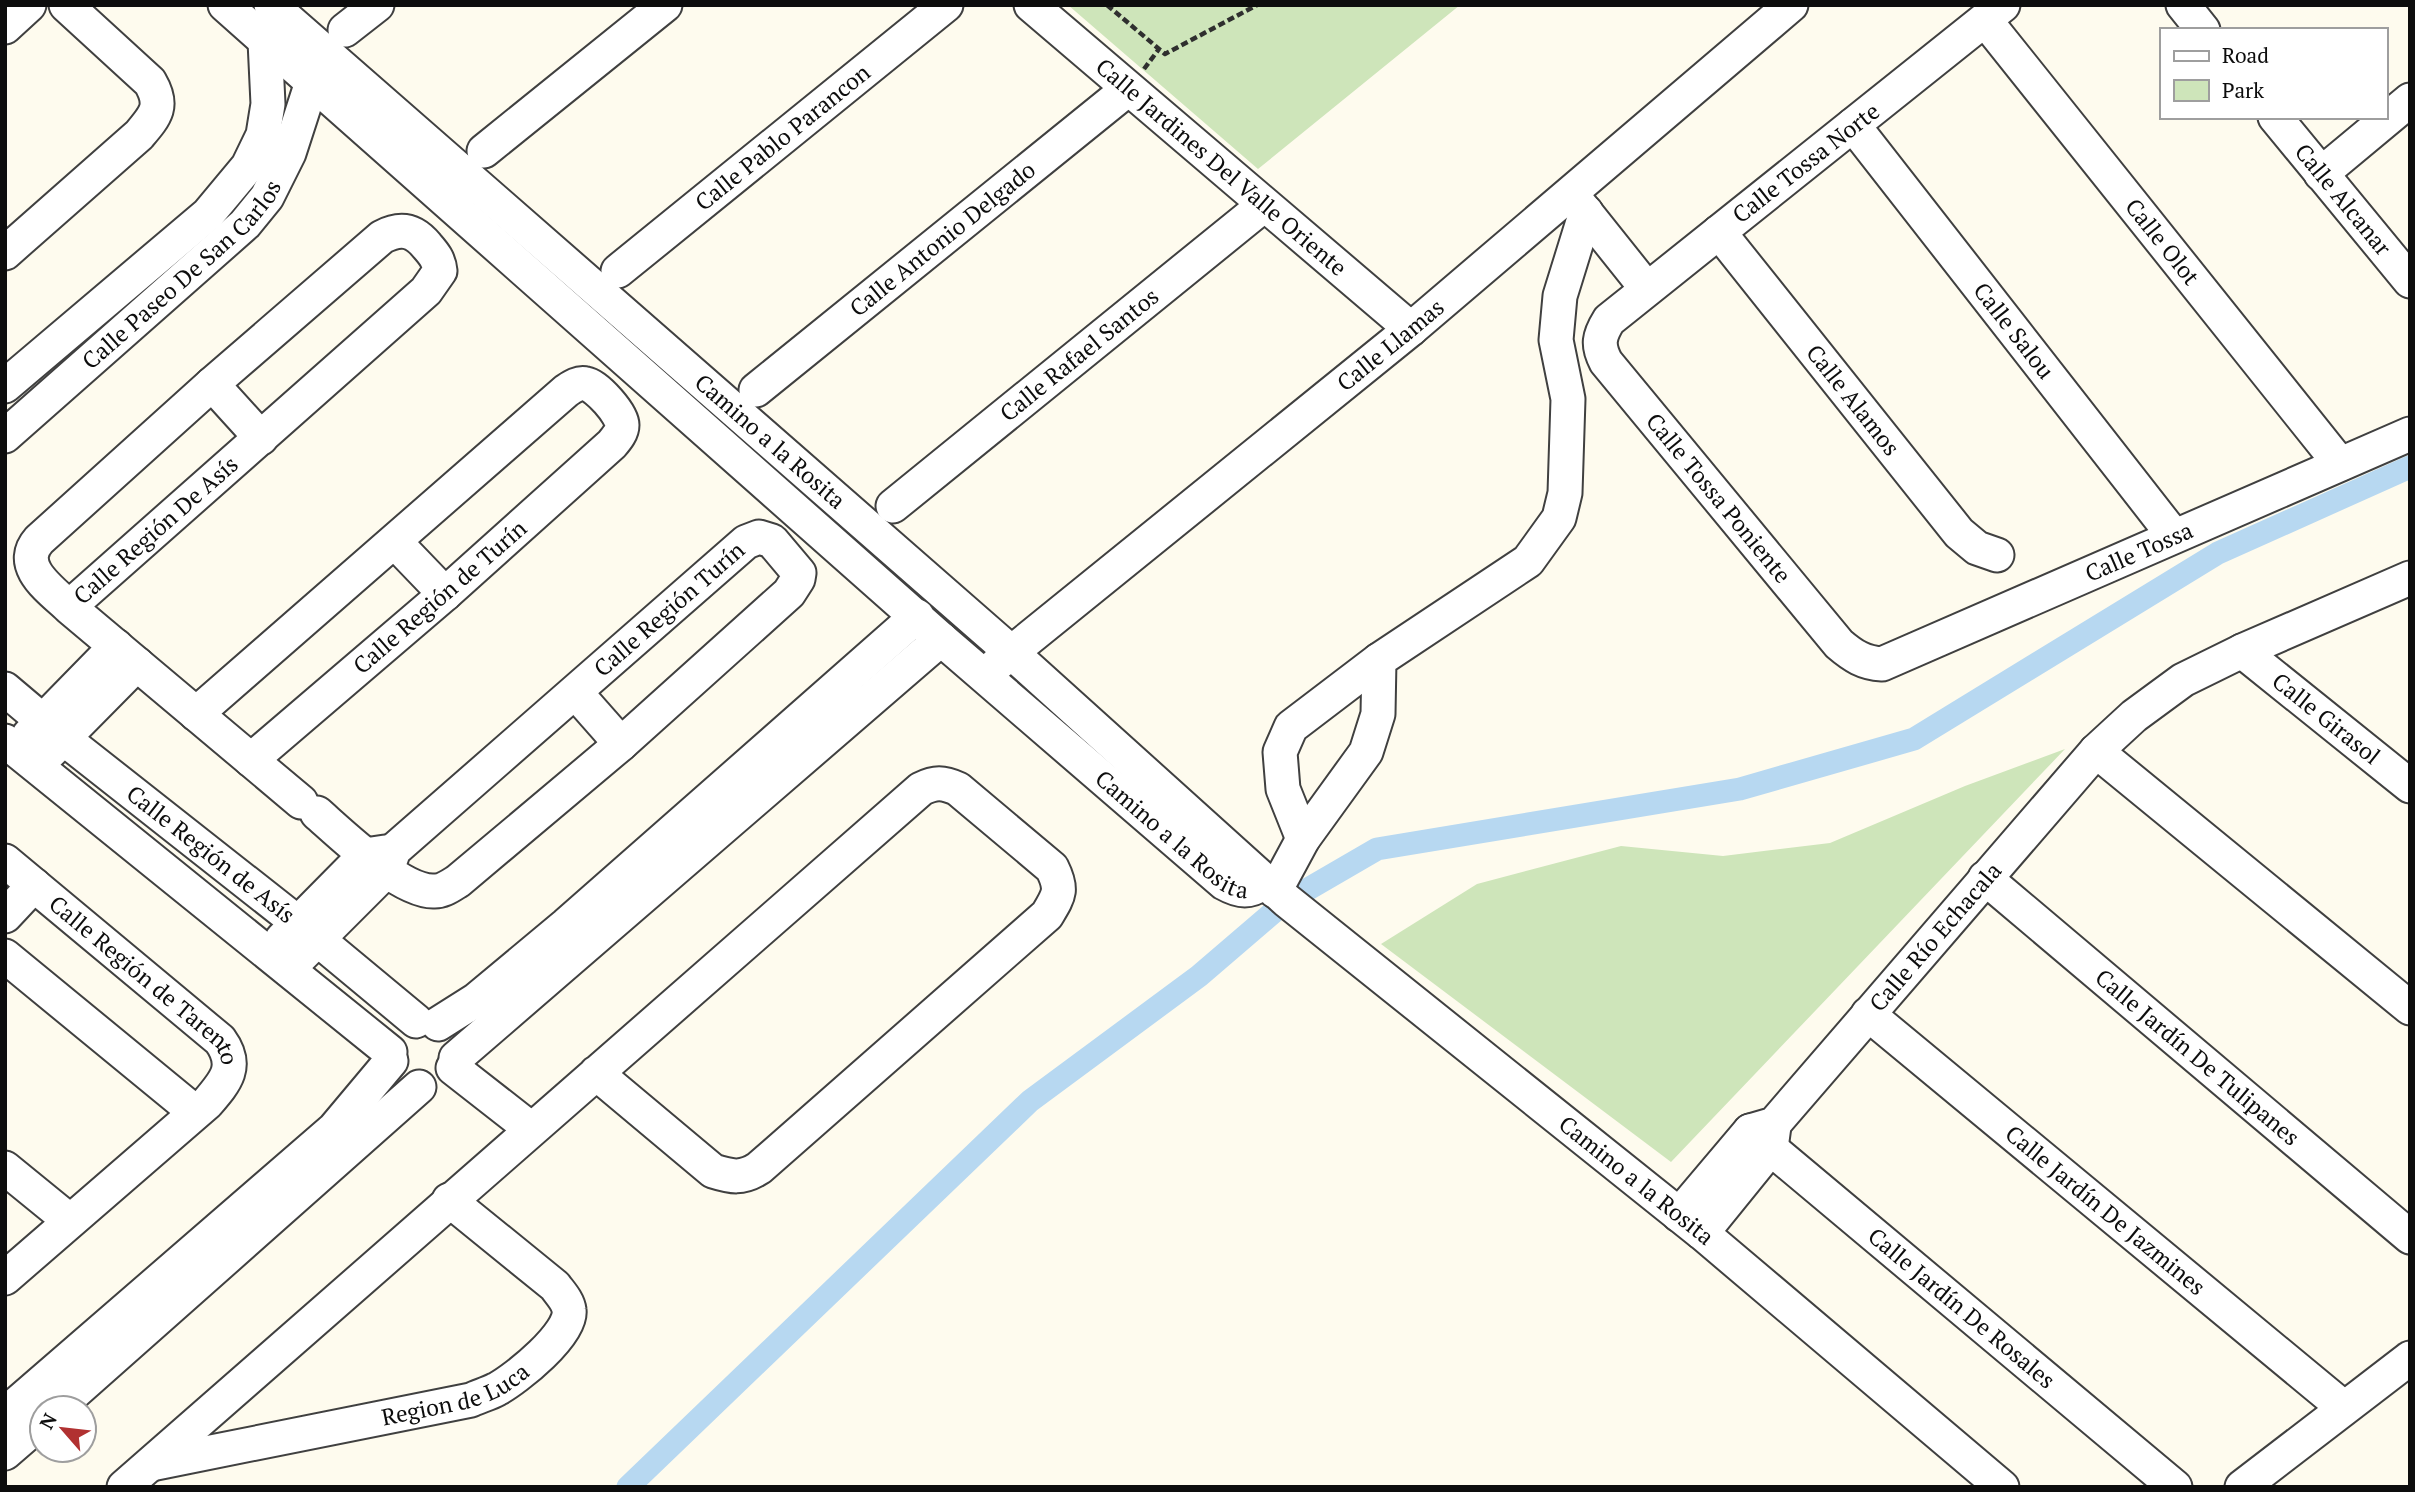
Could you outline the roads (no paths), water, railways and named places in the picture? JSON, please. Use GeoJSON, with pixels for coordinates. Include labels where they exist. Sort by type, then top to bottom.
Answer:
{"type":"FeatureCollection","features":[{"type":"Feature","properties":{"kind":"street"},"geometry":{"type":"LineString","coordinates":[[5,27],[29,5]]}},
{"type":"Feature","properties":{"kind":"street"},"geometry":{"type":"LineString","coordinates":[[5,253],[139,135],[158,108],[156,92],[150,82],[66,5]]}},
{"type":"Feature","properties":{"kind":"street"},"geometry":{"type":"LineString","coordinates":[[225,5],[265,41]]}},
{"type":"Feature","properties":{"kind":"street","name":"Camino a la Rosita"},"geometry":{"type":"LineString","coordinates":[[271,5],[1012,653],[1326,935],[1690,1224],[2002,1487]]}},
{"type":"Feature","properties":{"kind":"street"},"geometry":{"type":"LineString","coordinates":[[345,30],[377,5]]}},
{"type":"Feature","properties":{"kind":"street"},"geometry":{"type":"LineString","coordinates":[[484,151],[665,5]]}},
{"type":"Feature","properties":{"kind":"street","name":"Calle Pablo Parancon"},"geometry":{"type":"LineString","coordinates":[[618,271],[946,5]]}},
{"type":"Feature","properties":{"kind":"street","name":"Calle Jardines Del Valle Oriente"},"geometry":{"type":"LineString","coordinates":[[1031,5],[1411,329]]}},
{"type":"Feature","properties":{"kind":"street"},"geometry":{"type":"LineString","coordinates":[[2183,5],[2201,28]]}},
{"type":"Feature","properties":{"kind":"street","name":"Calle Llamas"},"geometry":{"type":"LineString","coordinates":[[983,675],[1411,329],[1578,203],[1780,8]]}},
{"type":"Feature","properties":{"kind":"street","name":"Calle Tossa Norte"},"geometry":{"type":"LineString","coordinates":[[1609,320],[1994,12]]}},
{"type":"Feature","properties":{"kind":"street","name":"Calle Olot"},"geometry":{"type":"LineString","coordinates":[[1994,12],[2340,464]]}},
{"type":"Feature","properties":{"kind":"street","name":"Camino a la Rosita"},"geometry":{"type":"LineString","coordinates":[[265,41],[941,639],[1224,883],[1245,891],[1275,891]]}},
{"type":"Feature","properties":{"kind":"street","name":"Calle Paseo De San Carlos"},"geometry":{"type":"LineString","coordinates":[[5,386],[208,214],[248,166],[263,135],[268,104],[265,41]]}},
{"type":"Feature","properties":{"kind":"street","name":"Calle Paseo De San Carlos"},"geometry":{"type":"LineString","coordinates":[[5,436],[245,224],[267,197],[289,153],[312,82]]}},
{"type":"Feature","properties":{"kind":"street","name":"Calle Antonio Delgado"},"geometry":{"type":"LineString","coordinates":[[756,390],[1128,89]]}},
{"type":"Feature","properties":{"kind":"street"},"geometry":{"type":"LineString","coordinates":[[2321,174],[2410,100]]}},
{"type":"Feature","properties":{"kind":"street","name":"Calle Alcanar"},"geometry":{"type":"LineString","coordinates":[[2277,119],[2410,281]]}},
{"type":"Feature","properties":{"kind":"street","name":"Calle Salou"},"geometry":{"type":"LineString","coordinates":[[1853,125],[2174,536]]}},
{"type":"Feature","properties":{"kind":"street"},"geometry":{"type":"LineString","coordinates":[[1578,203],[1647,289]]}},
{"type":"Feature","properties":{"kind":"street"},"geometry":{"type":"LineString","coordinates":[[1303,839],[1283,789],[1280,752],[1292,727],[1379,660],[1528,561],[1559,518],[1565,493],[1568,399],[1556,340],[1560,296],[1578,203]]}},
{"type":"Feature","properties":{"kind":"street","name":"Calle Rafael Santos"},"geometry":{"type":"LineString","coordinates":[[893,506],[1264,205]]}},
{"type":"Feature","properties":{"kind":"street","name":"Calle Región De Asís"},"geometry":{"type":"LineString","coordinates":[[401,230],[419,236],[439,261],[440,271],[435,280],[261,438],[69,607],[32,569],[29,558],[32,547],[212,384],[382,237],[401,230]]}},
{"type":"Feature","properties":{"kind":"street","name":"Calle Alamos"},"geometry":{"type":"LineString","coordinates":[[1719,232],[1959,533],[1977,548],[1997,555]]}},
{"type":"Feature","properties":{"kind":"street","name":"Calle Tossa Poniente"},"geometry":{"type":"LineString","coordinates":[[1609,320],[1600,334],[1600,350],[1606,362],[1839,644],[1867,663]]}},
{"type":"Feature","properties":{"kind":"street"},"geometry":{"type":"LineString","coordinates":[[212,384],[261,438]]}},
{"type":"Feature","properties":{"kind":"street","name":"Calle Región de Turín"},"geometry":{"type":"LineString","coordinates":[[251,760],[445,594],[612,444],[622,428],[618,413],[598,391],[587,384],[577,384],[395,542]]}},
{"type":"Feature","properties":{"kind":"street","name":"Calle Tossa"},"geometry":{"type":"LineString","coordinates":[[1867,663],[1882,663],[2410,434]]}},
{"type":"Feature","properties":{"kind":"street","name":"Calle Región Turín"},"geometry":{"type":"LineString","coordinates":[[278,961],[382,858],[576,693],[752,538],[772,541],[799,573],[789,593],[621,744],[458,881],[446,889],[434,892]]}},
{"type":"Feature","properties":{"kind":"street"},"geometry":{"type":"LineString","coordinates":[[196,714],[395,542],[445,594]]}},
{"type":"Feature","properties":{"kind":"street","name":"Calle Río Echacala"},"geometry":{"type":"LineString","coordinates":[[1690,1224],[2096,751],[2134,716],[2183,680],[2242,651],[2410,578]]}},
{"type":"Feature","properties":{"kind":"street","name":"Calle Región de Asís"},"geometry":{"type":"LineString","coordinates":[[69,607],[309,808],[382,858],[411,885],[434,892]]}},
{"type":"Feature","properties":{"kind":"street"},"geometry":{"type":"LineString","coordinates":[[5,1414],[113,1339],[442,1074],[917,616]]}},
{"type":"Feature","properties":{"kind":"street"},"geometry":{"type":"LineString","coordinates":[[68,1394],[113,1339],[334,1129],[391,1056],[394,1038],[403,1027],[427,1023],[476,1000],[556,934],[684,841],[941,639]]}},
{"type":"Feature","properties":{"kind":"street","name":"Calle Girasol"},"geometry":{"type":"LineString","coordinates":[[2242,651],[2410,786]]}},
{"type":"Feature","properties":{"kind":"street"},"geometry":{"type":"LineString","coordinates":[[18,753],[53,729],[126,655]]}},
{"type":"Feature","properties":{"kind":"street"},"geometry":{"type":"LineString","coordinates":[[1275,891],[1303,839],[1366,752],[1378,714],[1379,660]]}},
{"type":"Feature","properties":{"kind":"street","name":"Calle Región de Asís"},"geometry":{"type":"LineString","coordinates":[[5,689],[427,1023]]}},
{"type":"Feature","properties":{"kind":"street"},"geometry":{"type":"LineString","coordinates":[[576,693],[621,744]]}},
{"type":"Feature","properties":{"kind":"street"},"geometry":{"type":"LineString","coordinates":[[2096,751],[2410,1008]]}},
{"type":"Feature","properties":{"kind":"street","name":"Calle Región de Asís"},"geometry":{"type":"LineString","coordinates":[[18,753],[278,961],[391,1056]]}},
{"type":"Feature","properties":{"kind":"street","name":"Region de Luca"},"geometry":{"type":"LineString","coordinates":[[124,1487],[449,1200],[921,789],[935,782],[947,783],[958,789],[1052,868],[1060,884],[1058,898],[1047,915],[770,1159],[746,1176],[733,1178],[713,1171],[596,1073]]}},
{"type":"Feature","properties":{"kind":"street","name":"Calle Región de Tarento"},"geometry":{"type":"LineString","coordinates":[[5,861],[220,1040],[231,1062],[227,1076],[207,1102],[71,1221],[8,1271]]}},
{"type":"Feature","properties":{"kind":"street","name":"Calle Jardín De Tulipanes"},"geometry":{"type":"LineString","coordinates":[[1985,878],[2410,1237]]}},
{"type":"Feature","properties":{"kind":"street"},"geometry":{"type":"LineString","coordinates":[[5,916],[34,885]]}},
{"type":"Feature","properties":{"kind":"street"},"geometry":{"type":"LineString","coordinates":[[5,956],[195,1112]]}},
{"type":"Feature","properties":{"kind":"street","name":"Calle Jardín De Jazmines"},"geometry":{"type":"LineString","coordinates":[[1868,1014],[2344,1408]]}},
{"type":"Feature","properties":{"kind":"street"},"geometry":{"type":"LineString","coordinates":[[427,1023],[448,1032],[454,1044],[442,1074]]}},
{"type":"Feature","properties":{"kind":"street"},"geometry":{"type":"LineString","coordinates":[[391,1056],[401,1078],[442,1074],[521,1137]]}},
{"type":"Feature","properties":{"kind":"street","name":"Calle Jardín De Rosales"},"geometry":{"type":"LineString","coordinates":[[1765,1134],[2175,1487]]}},
{"type":"Feature","properties":{"kind":"street"},"geometry":{"type":"LineString","coordinates":[[5,1168],[71,1221]]}},
{"type":"Feature","properties":{"kind":"street","name":"Region de Luca"},"geometry":{"type":"LineString","coordinates":[[149,1465],[471,1400],[517,1376],[555,1340],[565,1327],[570,1312],[555,1286],[449,1200]]}},
{"type":"Feature","properties":{"kind":"street"},"geometry":{"type":"LineString","coordinates":[[2242,1487],[2410,1358]]}},
{"type":"Feature","properties":{"kind":"street"},"geometry":{"type":"LineString","coordinates":[[5,1453],[28,1433]]}},
{"type":"Feature","properties":{"kind":"waterway"},"geometry":{"type":"LineString","coordinates":[[628,1487],[1030,1101],[1199,976],[1284,903],[1377,849],[1740,789],[1914,739],[2218,553],[2410,467]]}}]}
